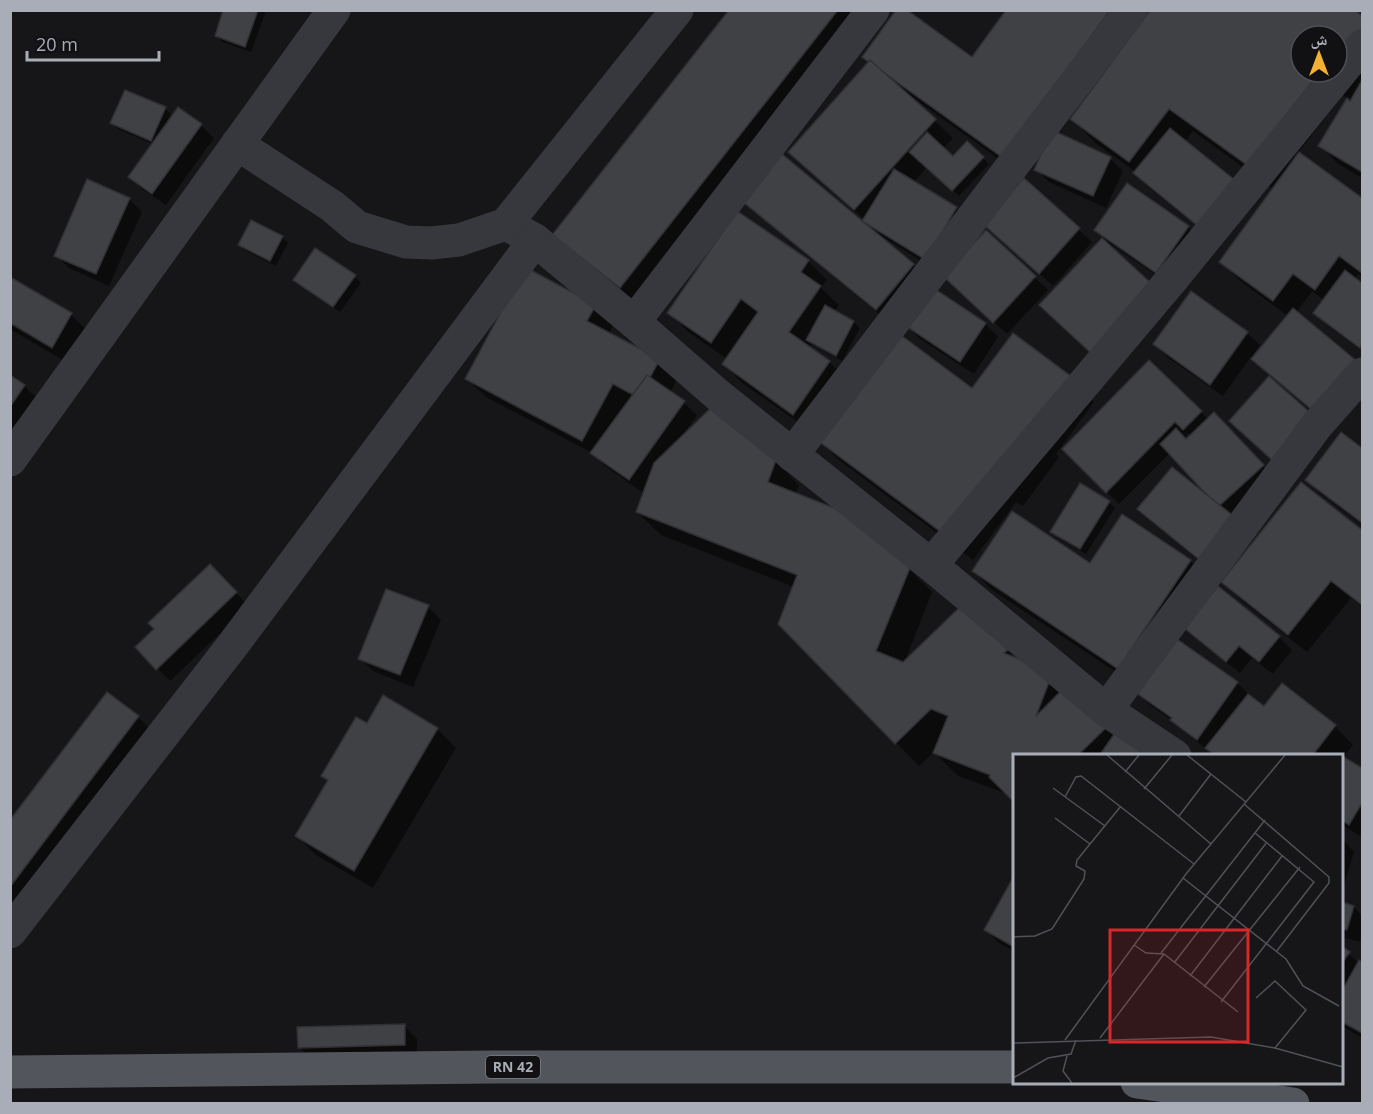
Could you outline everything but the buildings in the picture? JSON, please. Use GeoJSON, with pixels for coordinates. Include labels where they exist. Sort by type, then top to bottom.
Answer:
{"type":"FeatureCollection","features":[{"type":"Feature","properties":{"kind":"main road","name":"RN 42"},"geometry":{"type":"LineString","coordinates":[[10,1072],[493,1067],[1013,1067]]}},
{"type":"Feature","properties":{"kind":"main road"},"geometry":{"type":"LineString","coordinates":[[1144,1084],[1293,1104]]}},
{"type":"Feature","properties":{"kind":"street"},"geometry":{"type":"LineString","coordinates":[[10,460],[334,10]]}},
{"type":"Feature","properties":{"kind":"street"},"geometry":{"type":"LineString","coordinates":[[237,144],[332,206],[357,227],[406,242],[431,243],[459,240],[506,224],[677,10]]}},
{"type":"Feature","properties":{"kind":"street"},"geometry":{"type":"LineString","coordinates":[[634,322],[873,10]]}},
{"type":"Feature","properties":{"kind":"street"},"geometry":{"type":"LineString","coordinates":[[792,455],[1131,10]]}},
{"type":"Feature","properties":{"kind":"street"},"geometry":{"type":"LineString","coordinates":[[931,565],[1173,278],[1362,46]]}},
{"type":"Feature","properties":{"kind":"street"},"geometry":{"type":"LineString","coordinates":[[506,224],[534,240],[719,396],[931,565],[1106,710],[1172,754]]}},
{"type":"Feature","properties":{"kind":"street"},"geometry":{"type":"LineString","coordinates":[[10,932],[232,646],[534,240]]}},
{"type":"Feature","properties":{"kind":"street"},"geometry":{"type":"LineString","coordinates":[[1106,710],[1317,425],[1362,374]]}}]}
